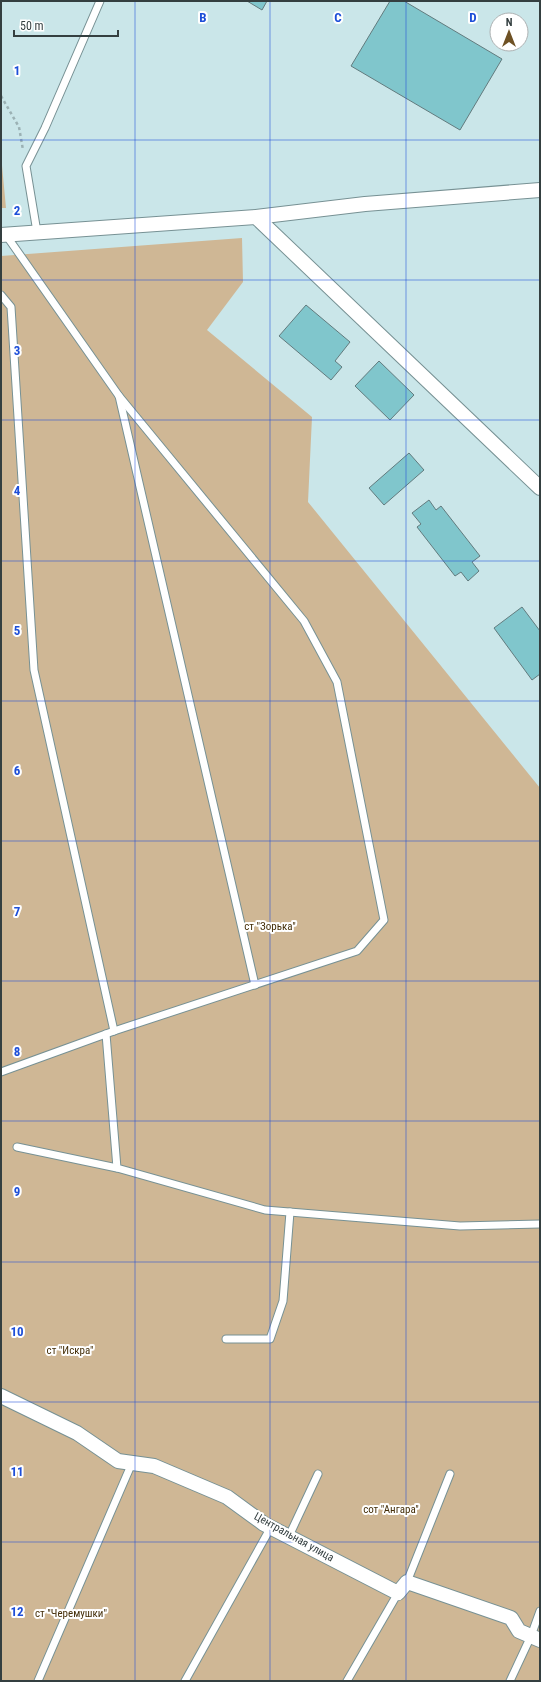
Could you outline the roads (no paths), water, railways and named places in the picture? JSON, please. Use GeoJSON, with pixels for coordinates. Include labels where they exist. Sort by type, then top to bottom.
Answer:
{"type":"FeatureCollection","features":[{"type":"Feature","properties":{"kind":"street"},"geometry":{"type":"LineString","coordinates":[[4,235],[256,217],[365,204],[540,190]]}},
{"type":"Feature","properties":{"kind":"street"},"geometry":{"type":"LineString","coordinates":[[256,217],[540,488]]}},
{"type":"Feature","properties":{"kind":"street","name":"Центральная улица"},"geometry":{"type":"LineString","coordinates":[[1,1396],[77,1433],[118,1461],[154,1466],[227,1497],[271,1527],[289,1536],[402,1587],[510,1618],[519,1631],[535,1638]]}},
{"type":"Feature","properties":{"kind":"lane"},"geometry":{"type":"LineString","coordinates":[[37,232],[26,166],[45,128],[100,1]]}},
{"type":"Feature","properties":{"kind":"lane"},"geometry":{"type":"LineString","coordinates":[[1,1072],[114,1031],[357,951],[384,920],[337,682],[304,621],[119,396],[4,235]]}},
{"type":"Feature","properties":{"kind":"lane"},"geometry":{"type":"LineString","coordinates":[[1,294],[11,307],[34,670],[114,1031]]}},
{"type":"Feature","properties":{"kind":"lane"},"geometry":{"type":"LineString","coordinates":[[119,396],[255,985]]}},
{"type":"Feature","properties":{"kind":"lane"},"geometry":{"type":"LineString","coordinates":[[106,1034],[117,1168]]}},
{"type":"Feature","properties":{"kind":"lane"},"geometry":{"type":"LineString","coordinates":[[17,1147],[117,1168],[265,1210],[460,1226],[540,1224]]}},
{"type":"Feature","properties":{"kind":"lane"},"geometry":{"type":"LineString","coordinates":[[226,1339],[270,1339],[283,1301],[290,1212]]}},
{"type":"Feature","properties":{"kind":"lane"},"geometry":{"type":"LineString","coordinates":[[38,1681],[132,1463]]}},
{"type":"Feature","properties":{"kind":"lane"},"geometry":{"type":"LineString","coordinates":[[289,1536],[318,1474]]}},
{"type":"Feature","properties":{"kind":"lane"},"geometry":{"type":"LineString","coordinates":[[347,1681],[402,1587],[450,1474]]}},
{"type":"Feature","properties":{"kind":"lane"},"geometry":{"type":"LineString","coordinates":[[186,1681],[271,1527]]}},
{"type":"Feature","properties":{"kind":"lane"},"geometry":{"type":"LineString","coordinates":[[510,1681],[535,1638],[540,1611]]}},
{"type":"Feature","properties":{"kind":"park label","name":"ст \"Зорька\""},"geometry":{"type":"Point","coordinates":[270,926]}},
{"type":"Feature","properties":{"kind":"park label","name":"ст \"Искра\""},"geometry":{"type":"Point","coordinates":[70,1350]}},
{"type":"Feature","properties":{"kind":"park label","name":"сот \"Ангара\""},"geometry":{"type":"Point","coordinates":[391,1509]}},
{"type":"Feature","properties":{"kind":"park label","name":"ст \"Черемушки\""},"geometry":{"type":"Point","coordinates":[71,1613]}}]}
